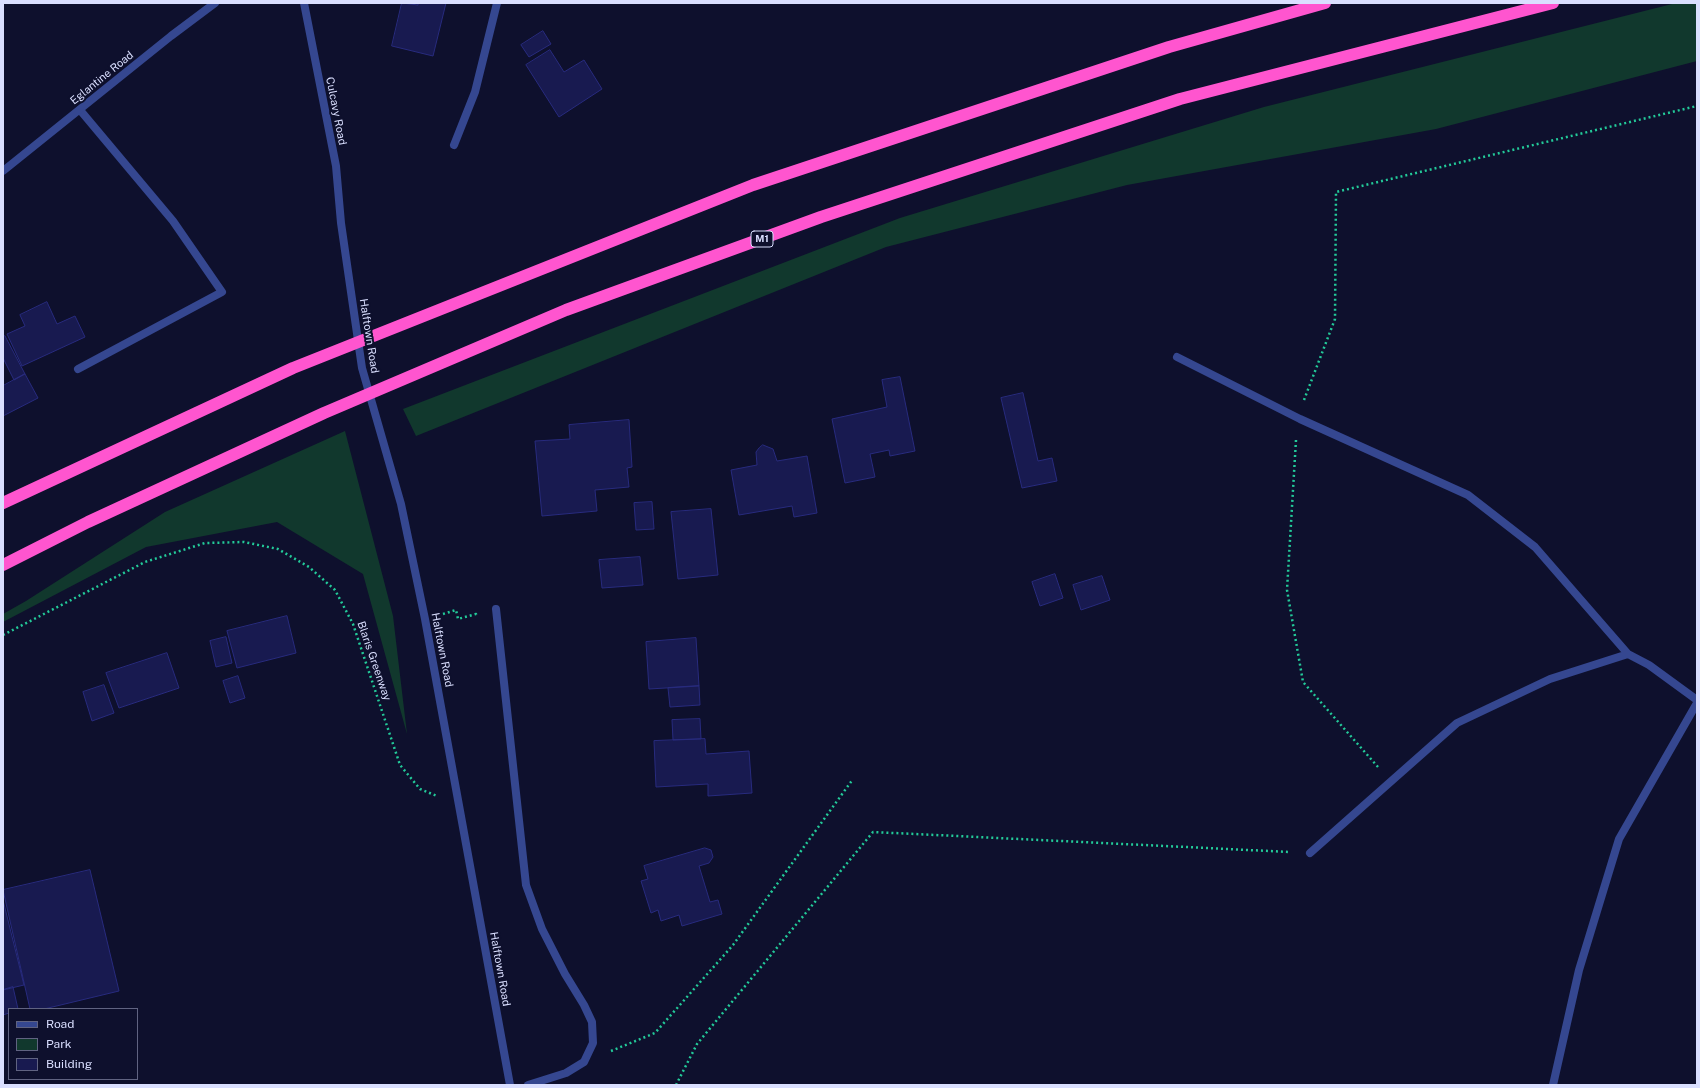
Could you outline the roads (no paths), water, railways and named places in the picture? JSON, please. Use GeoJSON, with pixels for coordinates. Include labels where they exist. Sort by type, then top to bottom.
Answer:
{"type":"FeatureCollection","features":[{"type":"Feature","properties":{"kind":"highway"},"geometry":{"type":"LineString","coordinates":[[3,503],[293,368],[754,185],[1169,47],[1325,3]]}},
{"type":"Feature","properties":{"kind":"highway","name":"M1"},"geometry":{"type":"LineString","coordinates":[[3,565],[88,522],[346,404],[566,310],[814,220],[1180,99],[1553,3]]}},
{"type":"Feature","properties":{"kind":"street","name":"Eglantine Road"},"geometry":{"type":"LineString","coordinates":[[3,171],[171,36],[215,3]]}},
{"type":"Feature","properties":{"kind":"street","name":"Culcavy Road"},"geometry":{"type":"LineString","coordinates":[[304,3],[336,166],[341,223]]}},
{"type":"Feature","properties":{"kind":"street"},"geometry":{"type":"LineString","coordinates":[[454,145],[475,92],[497,3]]}},
{"type":"Feature","properties":{"kind":"street"},"geometry":{"type":"LineString","coordinates":[[78,369],[222,292],[173,221],[80,110]]}},
{"type":"Feature","properties":{"kind":"street","name":"Halftown Road"},"geometry":{"type":"LineString","coordinates":[[341,223],[362,368],[401,504],[425,619],[510,1085]]}},
{"type":"Feature","properties":{"kind":"street"},"geometry":{"type":"LineString","coordinates":[[1177,357],[1300,419],[1468,495],[1535,547],[1628,654],[1649,665],[1697,700]]}},
{"type":"Feature","properties":{"kind":"street"},"geometry":{"type":"LineString","coordinates":[[496,608],[526,885],[542,929],[592,1022],[593,1043],[584,1062],[566,1073],[528,1085]]}},
{"type":"Feature","properties":{"kind":"street"},"geometry":{"type":"LineString","coordinates":[[1310,853],[1391,783],[1457,723],[1550,679],[1628,654]]}},
{"type":"Feature","properties":{"kind":"street"},"geometry":{"type":"LineString","coordinates":[[1553,1085],[1579,970],[1618,839],[1697,703]]}}]}
